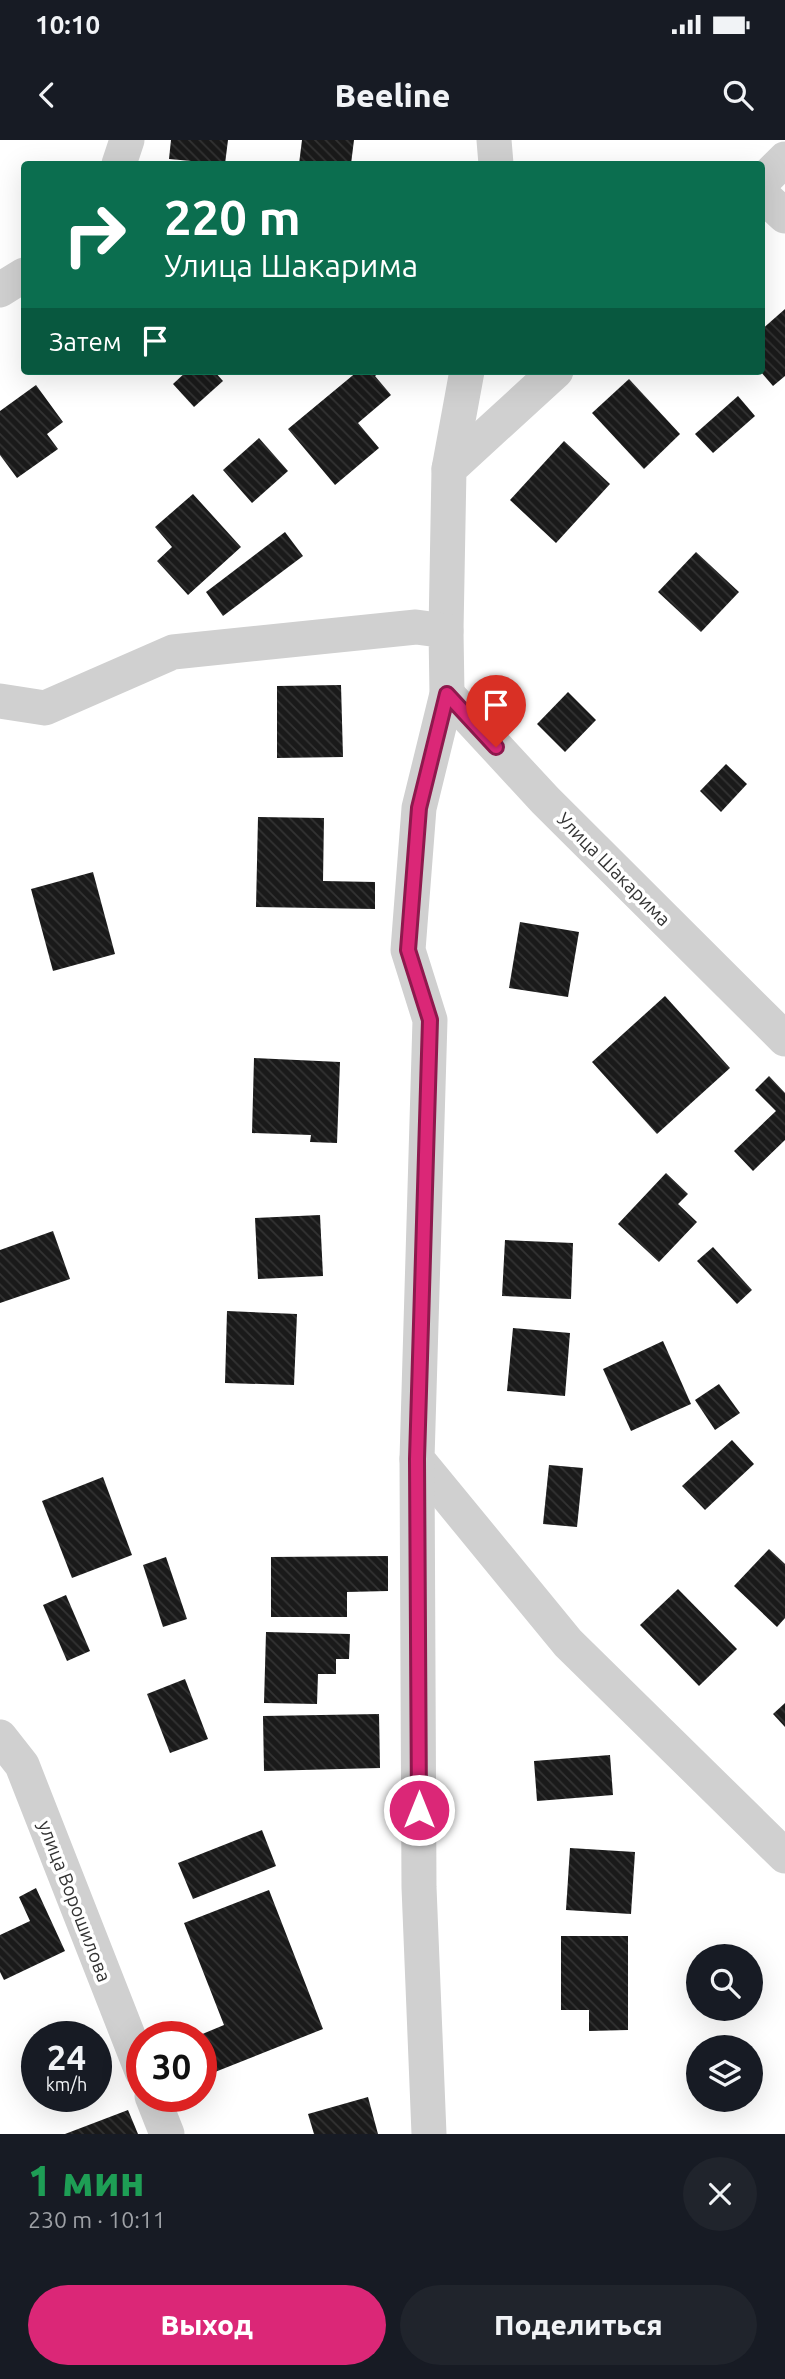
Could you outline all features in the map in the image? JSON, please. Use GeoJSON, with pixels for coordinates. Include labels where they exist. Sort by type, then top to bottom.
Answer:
{"type":"FeatureCollection","features":[{"type":"Feature","properties":{"kind":"street"},"geometry":{"type":"LineString","coordinates":[[120,161],[127,140]]}},
{"type":"Feature","properties":{"kind":"street"},"geometry":{"type":"LineString","coordinates":[[494,140],[495,161]]}},
{"type":"Feature","properties":{"kind":"street"},"geometry":{"type":"LineString","coordinates":[[765,179],[785,159]]}},
{"type":"Feature","properties":{"kind":"street"},"geometry":{"type":"LineString","coordinates":[[765,198],[785,216]]}},
{"type":"Feature","properties":{"kind":"street"},"geometry":{"type":"LineString","coordinates":[[0,290],[21,277]]}},
{"type":"Feature","properties":{"kind":"street"},"geometry":{"type":"LineString","coordinates":[[429,2134],[419,1887],[417,1459],[430,1020],[408,950],[419,808],[447,694],[449,469],[466,375]]}},
{"type":"Feature","properties":{"kind":"street"},"geometry":{"type":"LineString","coordinates":[[449,469],[552,375]]}},
{"type":"Feature","properties":{"kind":"street"},"geometry":{"type":"LineString","coordinates":[[0,701],[45,708],[173,652],[416,627],[446,631]]}},
{"type":"Feature","properties":{"kind":"street","name":"Улица Шакарима"},"geometry":{"type":"LineString","coordinates":[[447,694],[545,800],[785,1039]]}},
{"type":"Feature","properties":{"kind":"street"},"geometry":{"type":"LineString","coordinates":[[417,1459],[568,1643],[785,1856]]}},
{"type":"Feature","properties":{"kind":"street","name":"улица Ворошилова"},"geometry":{"type":"LineString","coordinates":[[0,1737],[22,1765],[126,2030]]}},
{"type":"Feature","properties":{"kind":"street"},"geometry":{"type":"LineString","coordinates":[[158,2112],[167,2134]]}},
{"type":"Feature","properties":{"kind":"building"},"geometry":{"type":"Polygon","coordinates":[[[171,140],[228,140],[225,161],[169,159],[171,140]]]}},
{"type":"Feature","properties":{"kind":"building"},"geometry":{"type":"Polygon","coordinates":[[[302,140],[354,140],[351,161],[299,161],[302,140]]]}},
{"type":"Feature","properties":{"kind":"building"},"geometry":{"type":"Polygon","coordinates":[[[785,309],[785,376],[773,386],[764,375],[765,326],[785,309]]]}},
{"type":"Feature","properties":{"kind":"building"},"geometry":{"type":"Polygon","coordinates":[[[183,375],[218,375],[223,381],[194,407],[173,384],[183,375]]]}},
{"type":"Feature","properties":{"kind":"building"},"geometry":{"type":"Polygon","coordinates":[[[353,375],[376,375],[391,395],[358,423],[379,448],[335,485],[288,429],[353,375]]]}},
{"type":"Feature","properties":{"kind":"building"},"geometry":{"type":"Polygon","coordinates":[[[629,379],[680,434],[644,469],[592,413],[629,379]]]}},
{"type":"Feature","properties":{"kind":"building"},"geometry":{"type":"Polygon","coordinates":[[[36,385],[63,422],[47,434],[58,449],[17,478],[0,455],[0,411],[36,385]]]}},
{"type":"Feature","properties":{"kind":"building"},"geometry":{"type":"Polygon","coordinates":[[[738,396],[755,416],[713,453],[695,434],[738,396]]]}},
{"type":"Feature","properties":{"kind":"building"},"geometry":{"type":"Polygon","coordinates":[[[259,438],[288,471],[252,503],[223,470],[259,438]]]}},
{"type":"Feature","properties":{"kind":"building"},"geometry":{"type":"Polygon","coordinates":[[[564,441],[610,484],[556,543],[510,500],[564,441]]]}},
{"type":"Feature","properties":{"kind":"building"},"geometry":{"type":"Polygon","coordinates":[[[193,494],[241,547],[188,595],[157,561],[172,547],[155,527],[193,494]]]}},
{"type":"Feature","properties":{"kind":"building"},"geometry":{"type":"Polygon","coordinates":[[[285,532],[303,556],[223,616],[206,592],[285,532]]]}},
{"type":"Feature","properties":{"kind":"building"},"geometry":{"type":"Polygon","coordinates":[[[696,552],[739,592],[701,632],[658,592],[696,552]]]}},
{"type":"Feature","properties":{"kind":"building"},"geometry":{"type":"Polygon","coordinates":[[[341,685],[343,757],[277,758],[277,686],[341,685]]]}},
{"type":"Feature","properties":{"kind":"building"},"geometry":{"type":"Polygon","coordinates":[[[568,692],[596,720],[565,752],[537,724],[568,692]]]}},
{"type":"Feature","properties":{"kind":"building"},"geometry":{"type":"Polygon","coordinates":[[[726,764],[747,784],[721,812],[700,791],[726,764]]]}},
{"type":"Feature","properties":{"kind":"building"},"geometry":{"type":"Polygon","coordinates":[[[258,817],[324,818],[323,881],[375,882],[375,909],[256,907],[258,817]]]}},
{"type":"Feature","properties":{"kind":"building"},"geometry":{"type":"Polygon","coordinates":[[[93,872],[115,954],[53,971],[31,889],[93,872]]]}},
{"type":"Feature","properties":{"kind":"building"},"geometry":{"type":"Polygon","coordinates":[[[520,922],[579,932],[568,997],[509,988],[520,922]]]}},
{"type":"Feature","properties":{"kind":"building"},"geometry":{"type":"Polygon","coordinates":[[[665,996],[730,1068],[657,1134],[592,1062],[665,996]]]}},
{"type":"Feature","properties":{"kind":"building"},"geometry":{"type":"Polygon","coordinates":[[[254,1058],[340,1062],[337,1143],[310,1142],[311,1135],[252,1133],[254,1058]]]}},
{"type":"Feature","properties":{"kind":"building"},"geometry":{"type":"Polygon","coordinates":[[[769,1076],[785,1093],[785,1140],[753,1171],[734,1151],[776,1111],[755,1090],[769,1076]]]}},
{"type":"Feature","properties":{"kind":"building"},"geometry":{"type":"Polygon","coordinates":[[[666,1173],[688,1194],[678,1204],[697,1222],[659,1262],[618,1224],[666,1173]]]}},
{"type":"Feature","properties":{"kind":"building"},"geometry":{"type":"Polygon","coordinates":[[[320,1215],[323,1276],[258,1279],[255,1218],[320,1215]]]}},
{"type":"Feature","properties":{"kind":"building"},"geometry":{"type":"Polygon","coordinates":[[[53,1231],[70,1279],[0,1303],[0,1250],[53,1231]]]}},
{"type":"Feature","properties":{"kind":"building"},"geometry":{"type":"Polygon","coordinates":[[[505,1240],[573,1243],[571,1299],[502,1296],[505,1240]]]}},
{"type":"Feature","properties":{"kind":"building"},"geometry":{"type":"Polygon","coordinates":[[[713,1247],[752,1290],[737,1304],[697,1261],[713,1247]]]}},
{"type":"Feature","properties":{"kind":"building"},"geometry":{"type":"Polygon","coordinates":[[[227,1311],[297,1314],[294,1385],[225,1383],[227,1311]]]}},
{"type":"Feature","properties":{"kind":"building"},"geometry":{"type":"Polygon","coordinates":[[[513,1328],[570,1333],[565,1396],[507,1391],[513,1328]]]}},
{"type":"Feature","properties":{"kind":"building"},"geometry":{"type":"Polygon","coordinates":[[[663,1341],[691,1404],[631,1431],[603,1369],[663,1341]]]}},
{"type":"Feature","properties":{"kind":"building"},"geometry":{"type":"Polygon","coordinates":[[[719,1384],[740,1413],[715,1430],[695,1400],[719,1384]]]}},
{"type":"Feature","properties":{"kind":"building"},"geometry":{"type":"Polygon","coordinates":[[[732,1440],[754,1464],[705,1510],[682,1486],[732,1440]]]}},
{"type":"Feature","properties":{"kind":"building"},"geometry":{"type":"Polygon","coordinates":[[[549,1465],[583,1468],[577,1527],[543,1524],[549,1465]]]}},
{"type":"Feature","properties":{"kind":"building"},"geometry":{"type":"Polygon","coordinates":[[[103,1477],[132,1555],[72,1578],[42,1501],[103,1477]]]}},
{"type":"Feature","properties":{"kind":"building"},"geometry":{"type":"Polygon","coordinates":[[[769,1549],[785,1564],[785,1618],[777,1627],[734,1586],[769,1549]]]}},
{"type":"Feature","properties":{"kind":"building"},"geometry":{"type":"Polygon","coordinates":[[[388,1556],[388,1591],[347,1592],[347,1617],[271,1617],[271,1557],[388,1556]]]}},
{"type":"Feature","properties":{"kind":"building"},"geometry":{"type":"Polygon","coordinates":[[[166,1557],[187,1619],[163,1627],[143,1565],[166,1557]]]}},
{"type":"Feature","properties":{"kind":"building"},"geometry":{"type":"Polygon","coordinates":[[[678,1589],[737,1649],[699,1686],[640,1625],[678,1589]]]}},
{"type":"Feature","properties":{"kind":"building"},"geometry":{"type":"Polygon","coordinates":[[[66,1595],[90,1651],[67,1661],[43,1605],[66,1595]]]}},
{"type":"Feature","properties":{"kind":"building"},"geometry":{"type":"Polygon","coordinates":[[[266,1632],[350,1634],[349,1659],[336,1659],[336,1674],[318,1674],[317,1704],[264,1703],[266,1632]]]}},
{"type":"Feature","properties":{"kind":"building"},"geometry":{"type":"Polygon","coordinates":[[[185,1679],[208,1739],[170,1753],[147,1694],[185,1679]]]}},
{"type":"Feature","properties":{"kind":"building"},"geometry":{"type":"Polygon","coordinates":[[[785,1703],[785,1727],[773,1714],[785,1703]]]}},
{"type":"Feature","properties":{"kind":"building"},"geometry":{"type":"Polygon","coordinates":[[[379,1714],[380,1768],[264,1771],[263,1716],[379,1714]]]}},
{"type":"Feature","properties":{"kind":"building"},"geometry":{"type":"Polygon","coordinates":[[[610,1755],[613,1795],[537,1801],[534,1761],[610,1755]]]}},
{"type":"Feature","properties":{"kind":"building"},"geometry":{"type":"Polygon","coordinates":[[[262,1830],[276,1866],[193,1899],[178,1863],[262,1830]]]}},
{"type":"Feature","properties":{"kind":"building"},"geometry":{"type":"Polygon","coordinates":[[[570,1848],[635,1852],[631,1914],[566,1910],[570,1848]]]}},
{"type":"Feature","properties":{"kind":"building"},"geometry":{"type":"Polygon","coordinates":[[[36,1888],[65,1951],[4,1980],[0,1972],[0,1935],[30,1921],[19,1897],[36,1888]]]}},
{"type":"Feature","properties":{"kind":"building"},"geometry":{"type":"Polygon","coordinates":[[[269,1890],[323,2029],[217,2071],[217,2028],[224,2025],[184,1923],[269,1890]]]}},
{"type":"Feature","properties":{"kind":"building"},"geometry":{"type":"Polygon","coordinates":[[[561,1936],[628,1936],[628,2030],[589,2031],[589,2010],[561,2010],[561,1936]]]}},
{"type":"Feature","properties":{"kind":"building"},"geometry":{"type":"Polygon","coordinates":[[[368,2097],[378,2134],[314,2134],[308,2114],[368,2097]]]}},
{"type":"Feature","properties":{"kind":"building"},"geometry":{"type":"Polygon","coordinates":[[[126,2111],[138,2134],[65,2134],[126,2111]]]}},
{"type":"Feature","properties":{"kind":"route"},"geometry":{"type":"LineString","coordinates":[[419,1810],[417,1459],[430,1020],[408,950],[419,808],[447,694],[496,747]]}}]}
